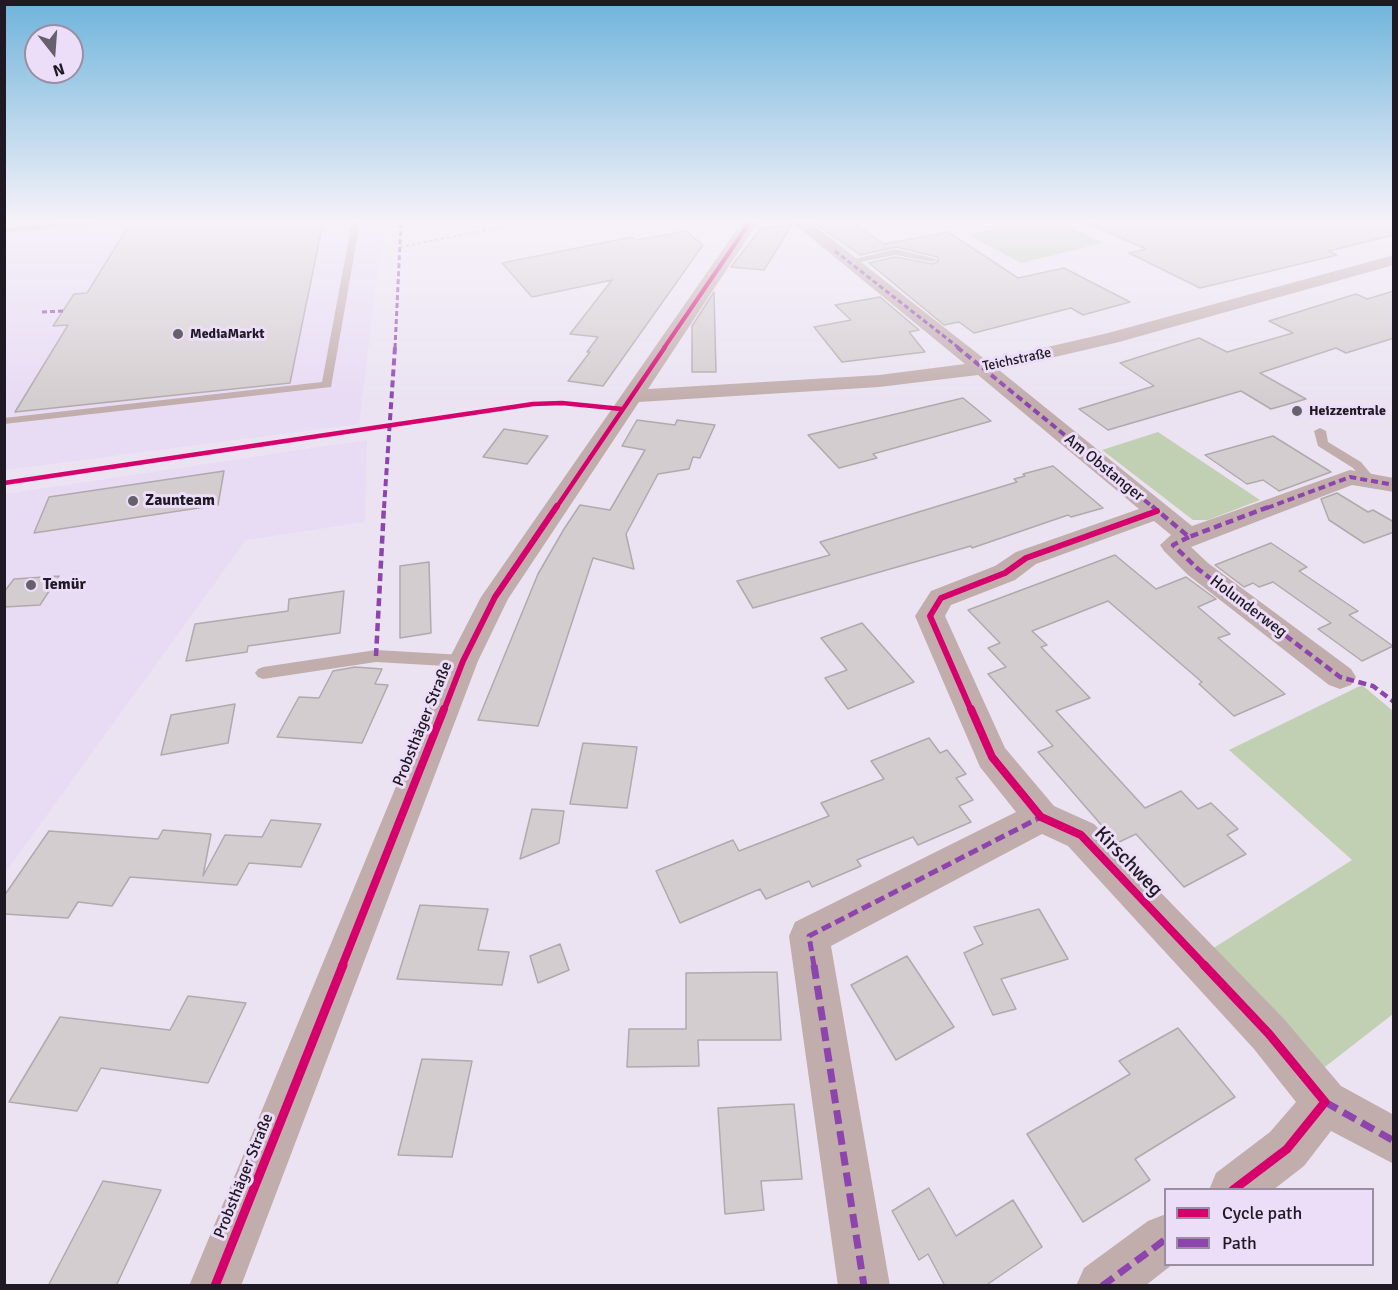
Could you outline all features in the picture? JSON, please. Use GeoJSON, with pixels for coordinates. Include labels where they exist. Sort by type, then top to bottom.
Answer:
{"type":"FeatureCollection","features":[{"type":"Feature","properties":{"kind":"street","name":"Probsthäger Straße"},"geometry":{"type":"LineString","coordinates":[[215,1286],[463,661],[495,597],[709,282]]}},
{"type":"Feature","properties":{"kind":"street"},"geometry":{"type":"LineString","coordinates":[[877,282],[983,368]]}},
{"type":"Feature","properties":{"kind":"street","name":"Teichstraße"},"geometry":{"type":"LineString","coordinates":[[631,396],[868,382],[983,368],[1112,338],[1314,282]]}},
{"type":"Feature","properties":{"kind":"street","name":"Am Obstanger"},"geometry":{"type":"LineString","coordinates":[[983,368],[1189,537]]}},
{"type":"Feature","properties":{"kind":"street"},"geometry":{"type":"LineString","coordinates":[[1189,537],[1350,477],[1382,482],[1394,494]]}},
{"type":"Feature","properties":{"kind":"street","name":"Kirschweg"},"geometry":{"type":"LineString","coordinates":[[1157,511],[1026,558],[1005,573],[941,598],[930,616],[992,757],[1041,817],[1081,835],[1269,1034],[1325,1102],[1394,1141]]}},
{"type":"Feature","properties":{"kind":"street","name":"Holunderweg"},"geometry":{"type":"LineString","coordinates":[[1189,537],[1173,545],[1198,569],[1340,677]]}},
{"type":"Feature","properties":{"kind":"street"},"geometry":{"type":"LineString","coordinates":[[864,1286],[809,936],[1041,817]]}},
{"type":"Feature","properties":{"kind":"street"},"geometry":{"type":"LineString","coordinates":[[1236,1188],[1287,1149],[1325,1102]]}},
{"type":"Feature","properties":{"kind":"street"},"geometry":{"type":"LineString","coordinates":[[1102,1286],[1164,1240]]}},
{"type":"Feature","properties":{"kind":"lane"},"geometry":{"type":"LineString","coordinates":[[4,421],[327,385],[346,282]]}},
{"type":"Feature","properties":{"kind":"lane"},"geometry":{"type":"LineString","coordinates":[[1320,431],[1322,444],[1382,482]]}},
{"type":"Feature","properties":{"kind":"lane"},"geometry":{"type":"LineString","coordinates":[[263,673],[376,656],[463,661]]}},
{"type":"Feature","properties":{"kind":"shaded area"},"geometry":{"type":"Polygon","coordinates":[[[4,282],[377,282],[359,424],[5,470],[4,282]]]}},
{"type":"Feature","properties":{"kind":"shaded area"},"geometry":{"type":"Polygon","coordinates":[[[367,440],[365,522],[246,540],[5,873],[5,494],[367,440]]]}},
{"type":"Feature","properties":{"kind":"green space"},"geometry":{"type":"Polygon","coordinates":[[[1158,432],[1260,500],[1208,520],[1193,520],[1102,450],[1158,432]]]}},
{"type":"Feature","properties":{"kind":"green space"},"geometry":{"type":"Polygon","coordinates":[[[1362,685],[1393,711],[1393,1014],[1321,1070],[1212,949],[1352,860],[1229,750],[1362,685]]]}},
{"type":"Feature","properties":{"kind":"building"},"geometry":{"type":"Polygon","coordinates":[[[94,282],[311,282],[290,383],[15,412],[68,325],[53,326],[74,294],[87,293],[94,282]]]}},
{"type":"Feature","properties":{"kind":"building"},"geometry":{"type":"Polygon","coordinates":[[[519,282],[602,282],[532,297],[519,282]]]}},
{"type":"Feature","properties":{"kind":"building"},"geometry":{"type":"Polygon","coordinates":[[[610,282],[677,282],[603,386],[568,381],[590,352],[587,352],[598,337],[570,334],[610,282]]]}},
{"type":"Feature","properties":{"kind":"building"},"geometry":{"type":"Polygon","coordinates":[[[892,282],[1092,282],[1130,302],[1083,315],[1071,308],[974,333],[959,322],[944,325],[892,282]]]}},
{"type":"Feature","properties":{"kind":"building"},"geometry":{"type":"Polygon","coordinates":[[[1188,282],[1224,282],[1200,288],[1188,282]]]}},
{"type":"Feature","properties":{"kind":"building"},"geometry":{"type":"Polygon","coordinates":[[[1394,291],[1394,338],[1346,353],[1336,348],[1260,373],[1306,399],[1271,409],[1241,391],[1108,430],[1079,409],[1154,386],[1120,363],[1199,338],[1227,352],[1293,333],[1269,321],[1356,294],[1367,299],[1394,291]]]}},
{"type":"Feature","properties":{"kind":"building"},"geometry":{"type":"Polygon","coordinates":[[[714,292],[716,372],[692,372],[692,326],[714,292]]]}},
{"type":"Feature","properties":{"kind":"building"},"geometry":{"type":"Polygon","coordinates":[[[880,297],[919,330],[909,332],[925,352],[842,362],[814,327],[851,320],[835,305],[880,297]]]}},
{"type":"Feature","properties":{"kind":"building"},"geometry":{"type":"Polygon","coordinates":[[[963,398],[991,421],[873,454],[877,458],[839,468],[808,435],[963,398]]]}},
{"type":"Feature","properties":{"kind":"building"},"geometry":{"type":"Polygon","coordinates":[[[637,420],[675,425],[677,420],[715,425],[700,458],[693,457],[689,469],[658,474],[626,534],[634,569],[593,558],[538,726],[478,720],[538,574],[564,529],[580,505],[610,510],[645,450],[622,446],[637,420]]]}},
{"type":"Feature","properties":{"kind":"building"},"geometry":{"type":"Polygon","coordinates":[[[504,429],[548,436],[527,464],[483,457],[504,429]]]}},
{"type":"Feature","properties":{"kind":"building"},"geometry":{"type":"Polygon","coordinates":[[[1273,436],[1331,472],[1279,491],[1263,480],[1247,484],[1205,455],[1273,436]]]}},
{"type":"Feature","properties":{"kind":"building"},"geometry":{"type":"Polygon","coordinates":[[[1053,466],[1103,508],[1071,517],[1068,515],[972,548],[971,546],[753,608],[737,581],[830,555],[820,542],[1017,482],[1014,479],[1025,476],[1023,474],[1053,466]]]}},
{"type":"Feature","properties":{"kind":"building","name":"Zaunteam"},"geometry":{"type":"Polygon","coordinates":[[[224,471],[218,505],[34,533],[49,497],[224,471]]]}},
{"type":"Feature","properties":{"kind":"building"},"geometry":{"type":"Polygon","coordinates":[[[1337,493],[1368,512],[1373,510],[1394,522],[1394,532],[1364,543],[1329,520],[1321,499],[1337,493]]]}},
{"type":"Feature","properties":{"kind":"building"},"geometry":{"type":"Polygon","coordinates":[[[1271,543],[1307,567],[1299,571],[1358,611],[1349,615],[1393,646],[1362,661],[1318,629],[1331,623],[1273,582],[1259,587],[1253,583],[1244,587],[1215,565],[1271,543]]]}},
{"type":"Feature","properties":{"kind":"building"},"geometry":{"type":"Polygon","coordinates":[[[1115,555],[1156,589],[1186,577],[1216,599],[1198,607],[1230,634],[1218,638],[1285,694],[1234,716],[1199,684],[1202,682],[1108,601],[1032,631],[1047,645],[1041,647],[1090,698],[1056,711],[1145,808],[1181,791],[1198,809],[1211,803],[1238,829],[1227,835],[1246,854],[1184,887],[1136,834],[1117,843],[1038,752],[1053,746],[988,674],[1006,667],[988,648],[1000,643],[968,610],[1115,555]]]}},
{"type":"Feature","properties":{"kind":"building"},"geometry":{"type":"Polygon","coordinates":[[[429,562],[431,633],[400,638],[400,566],[429,562]]]}},
{"type":"Feature","properties":{"kind":"building","name":"Temür"},"geometry":{"type":"Polygon","coordinates":[[[59,576],[40,605],[4,607],[4,592],[14,579],[59,576]]]}},
{"type":"Feature","properties":{"kind":"building"},"geometry":{"type":"Polygon","coordinates":[[[344,591],[340,633],[248,646],[247,652],[186,661],[195,624],[288,611],[289,599],[344,591]]]}},
{"type":"Feature","properties":{"kind":"building"},"geometry":{"type":"Polygon","coordinates":[[[862,623],[914,682],[848,709],[825,678],[847,670],[821,638],[862,623]]]}},
{"type":"Feature","properties":{"kind":"building"},"geometry":{"type":"Polygon","coordinates":[[[355,667],[382,669],[375,684],[388,685],[362,743],[277,737],[299,697],[319,698],[333,671],[355,667]]]}},
{"type":"Feature","properties":{"kind":"building"},"geometry":{"type":"Polygon","coordinates":[[[235,704],[228,743],[161,755],[171,715],[235,704]]]}},
{"type":"Feature","properties":{"kind":"building"},"geometry":{"type":"Polygon","coordinates":[[[929,738],[940,753],[947,750],[966,774],[956,778],[973,800],[959,806],[971,822],[918,845],[913,837],[857,860],[861,866],[812,887],[809,881],[766,899],[760,889],[680,923],[656,871],[733,840],[739,851],[829,816],[821,803],[884,779],[871,761],[929,738]]]}},
{"type":"Feature","properties":{"kind":"building"},"geometry":{"type":"Polygon","coordinates":[[[583,743],[637,747],[627,808],[570,804],[583,743]]]}},
{"type":"Feature","properties":{"kind":"building"},"geometry":{"type":"Polygon","coordinates":[[[532,809],[564,811],[559,843],[520,859],[532,809]]]}},
{"type":"Feature","properties":{"kind":"building"},"geometry":{"type":"Polygon","coordinates":[[[271,820],[321,824],[301,867],[249,863],[237,885],[130,877],[112,906],[78,902],[68,918],[4,914],[4,896],[49,831],[158,839],[163,830],[211,834],[203,876],[225,835],[262,837],[271,820]]]}},
{"type":"Feature","properties":{"kind":"building"},"geometry":{"type":"Polygon","coordinates":[[[420,905],[488,909],[478,950],[509,952],[502,985],[397,979],[420,905]]]}},
{"type":"Feature","properties":{"kind":"building"},"geometry":{"type":"Polygon","coordinates":[[[1039,909],[1068,959],[1001,979],[1016,1009],[993,1015],[964,953],[983,944],[974,927],[1039,909]]]}},
{"type":"Feature","properties":{"kind":"building"},"geometry":{"type":"Polygon","coordinates":[[[560,944],[569,970],[538,983],[530,956],[560,944]]]}},
{"type":"Feature","properties":{"kind":"building"},"geometry":{"type":"Polygon","coordinates":[[[907,956],[954,1027],[896,1060],[851,985],[907,956]]]}},
{"type":"Feature","properties":{"kind":"building"},"geometry":{"type":"Polygon","coordinates":[[[777,972],[781,1040],[698,1040],[699,1066],[627,1067],[629,1029],[686,1029],[686,973],[777,972]]]}},
{"type":"Feature","properties":{"kind":"building"},"geometry":{"type":"Polygon","coordinates":[[[188,996],[246,1003],[208,1083],[101,1068],[77,1111],[9,1102],[60,1017],[170,1030],[188,996]]]}},
{"type":"Feature","properties":{"kind":"building"},"geometry":{"type":"Polygon","coordinates":[[[1178,1028],[1235,1097],[1135,1159],[1150,1180],[1083,1222],[1027,1134],[1130,1074],[1119,1061],[1178,1028]]]}},
{"type":"Feature","properties":{"kind":"building"},"geometry":{"type":"Polygon","coordinates":[[[422,1059],[472,1061],[452,1157],[398,1155],[422,1059]]]}},
{"type":"Feature","properties":{"kind":"building"},"geometry":{"type":"Polygon","coordinates":[[[794,1104],[802,1179],[761,1181],[764,1210],[725,1214],[718,1108],[794,1104]]]}},
{"type":"Feature","properties":{"kind":"building"},"geometry":{"type":"Polygon","coordinates":[[[103,1181],[161,1190],[116,1286],[48,1286],[103,1181]]]}},
{"type":"Feature","properties":{"kind":"building"},"geometry":{"type":"Polygon","coordinates":[[[929,1188],[956,1236],[1013,1200],[1042,1247],[985,1286],[945,1286],[928,1254],[919,1260],[892,1211],[929,1188]]]}},
{"type":"Feature","properties":{"kind":"marked path"},"geometry":{"type":"LineString","coordinates":[[376,656],[377,600],[398,282]]}},
{"type":"Feature","properties":{"kind":"marked path"},"geometry":{"type":"LineString","coordinates":[[876,282],[1189,537],[1350,477],[1394,485]]}},
{"type":"Feature","properties":{"kind":"marked path"},"geometry":{"type":"LineString","coordinates":[[42,312],[63,311]]}},
{"type":"Feature","properties":{"kind":"marked path"},"geometry":{"type":"LineString","coordinates":[[1189,537],[1173,545],[1198,569],[1340,677],[1373,686],[1394,702]]}},
{"type":"Feature","properties":{"kind":"marked path"},"geometry":{"type":"LineString","coordinates":[[864,1286],[809,936],[1041,817]]}},
{"type":"Feature","properties":{"kind":"marked path"},"geometry":{"type":"LineString","coordinates":[[1325,1102],[1394,1141]]}},
{"type":"Feature","properties":{"kind":"marked path"},"geometry":{"type":"LineString","coordinates":[[1102,1286],[1164,1240]]}},
{"type":"Feature","properties":{"kind":"cycle path"},"geometry":{"type":"LineString","coordinates":[[215,1286],[463,661],[495,597],[709,282]]}},
{"type":"Feature","properties":{"kind":"cycle path"},"geometry":{"type":"LineString","coordinates":[[4,483],[533,404],[562,403],[622,409]]}},
{"type":"Feature","properties":{"kind":"cycle path"},"geometry":{"type":"LineString","coordinates":[[1157,511],[1026,558],[1005,573],[941,598],[930,616],[992,757],[1041,817],[1081,835],[1269,1034],[1325,1102],[1287,1149],[1236,1188]]}},
{"type":"Feature","properties":{"kind":"place","name":"MediaMarkt"},"geometry":{"type":"Point","coordinates":[178,334]}},
{"type":"Feature","properties":{"kind":"place","name":"Heizzentrale"},"geometry":{"type":"Point","coordinates":[1297,411]}},
{"type":"Feature","properties":{"kind":"place","name":"Zaunteam"},"geometry":{"type":"Point","coordinates":[133,501]}},
{"type":"Feature","properties":{"kind":"place","name":"Temür"},"geometry":{"type":"Point","coordinates":[31,585]}}]}
